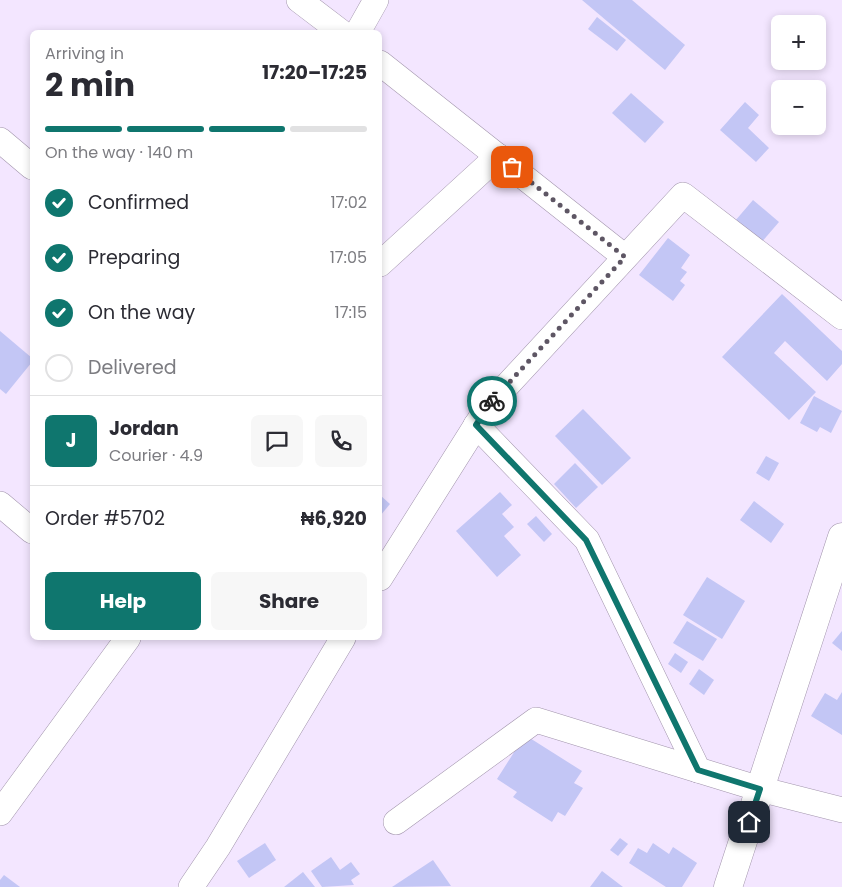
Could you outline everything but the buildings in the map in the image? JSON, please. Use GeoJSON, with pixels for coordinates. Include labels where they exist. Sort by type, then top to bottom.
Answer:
{"type":"FeatureCollection","features":[{"type":"Feature","properties":{"kind":"street"},"geometry":{"type":"LineString","coordinates":[[299,0],[338,30]]}},
{"type":"Feature","properties":{"kind":"street"},"geometry":{"type":"LineString","coordinates":[[359,30],[376,0]]}},
{"type":"Feature","properties":{"kind":"street"},"geometry":{"type":"LineString","coordinates":[[382,65],[625,257]]}},
{"type":"Feature","properties":{"kind":"street"},"geometry":{"type":"LineString","coordinates":[[0,140],[30,165]]}},
{"type":"Feature","properties":{"kind":"street"},"geometry":{"type":"LineString","coordinates":[[382,262],[498,156]]}},
{"type":"Feature","properties":{"kind":"street"},"geometry":{"type":"LineString","coordinates":[[382,575],[489,405],[683,195],[842,317]]}},
{"type":"Feature","properties":{"kind":"street"},"geometry":{"type":"LineString","coordinates":[[476,425],[586,540],[698,770]]}},
{"type":"Feature","properties":{"kind":"street"},"geometry":{"type":"LineString","coordinates":[[0,504],[30,529]]}},
{"type":"Feature","properties":{"kind":"street"},"geometry":{"type":"LineString","coordinates":[[728,887],[760,789],[837,571],[842,537]]}},
{"type":"Feature","properties":{"kind":"street"},"geometry":{"type":"LineString","coordinates":[[0,813],[52,745],[127,640]]}},
{"type":"Feature","properties":{"kind":"street"},"geometry":{"type":"LineString","coordinates":[[191,887],[218,847],[342,640]]}},
{"type":"Feature","properties":{"kind":"street"},"geometry":{"type":"LineString","coordinates":[[396,822],[536,720],[760,789],[842,810]]}},
{"type":"Feature","properties":{"kind":"way so far"},"geometry":{"type":"LineString","coordinates":[[492,401],[625,257],[512,167]]}},
{"type":"Feature","properties":{"kind":"route"},"geometry":{"type":"LineString","coordinates":[[492,401],[476,425],[586,540],[698,770],[760,789],[749,822]]}}]}
